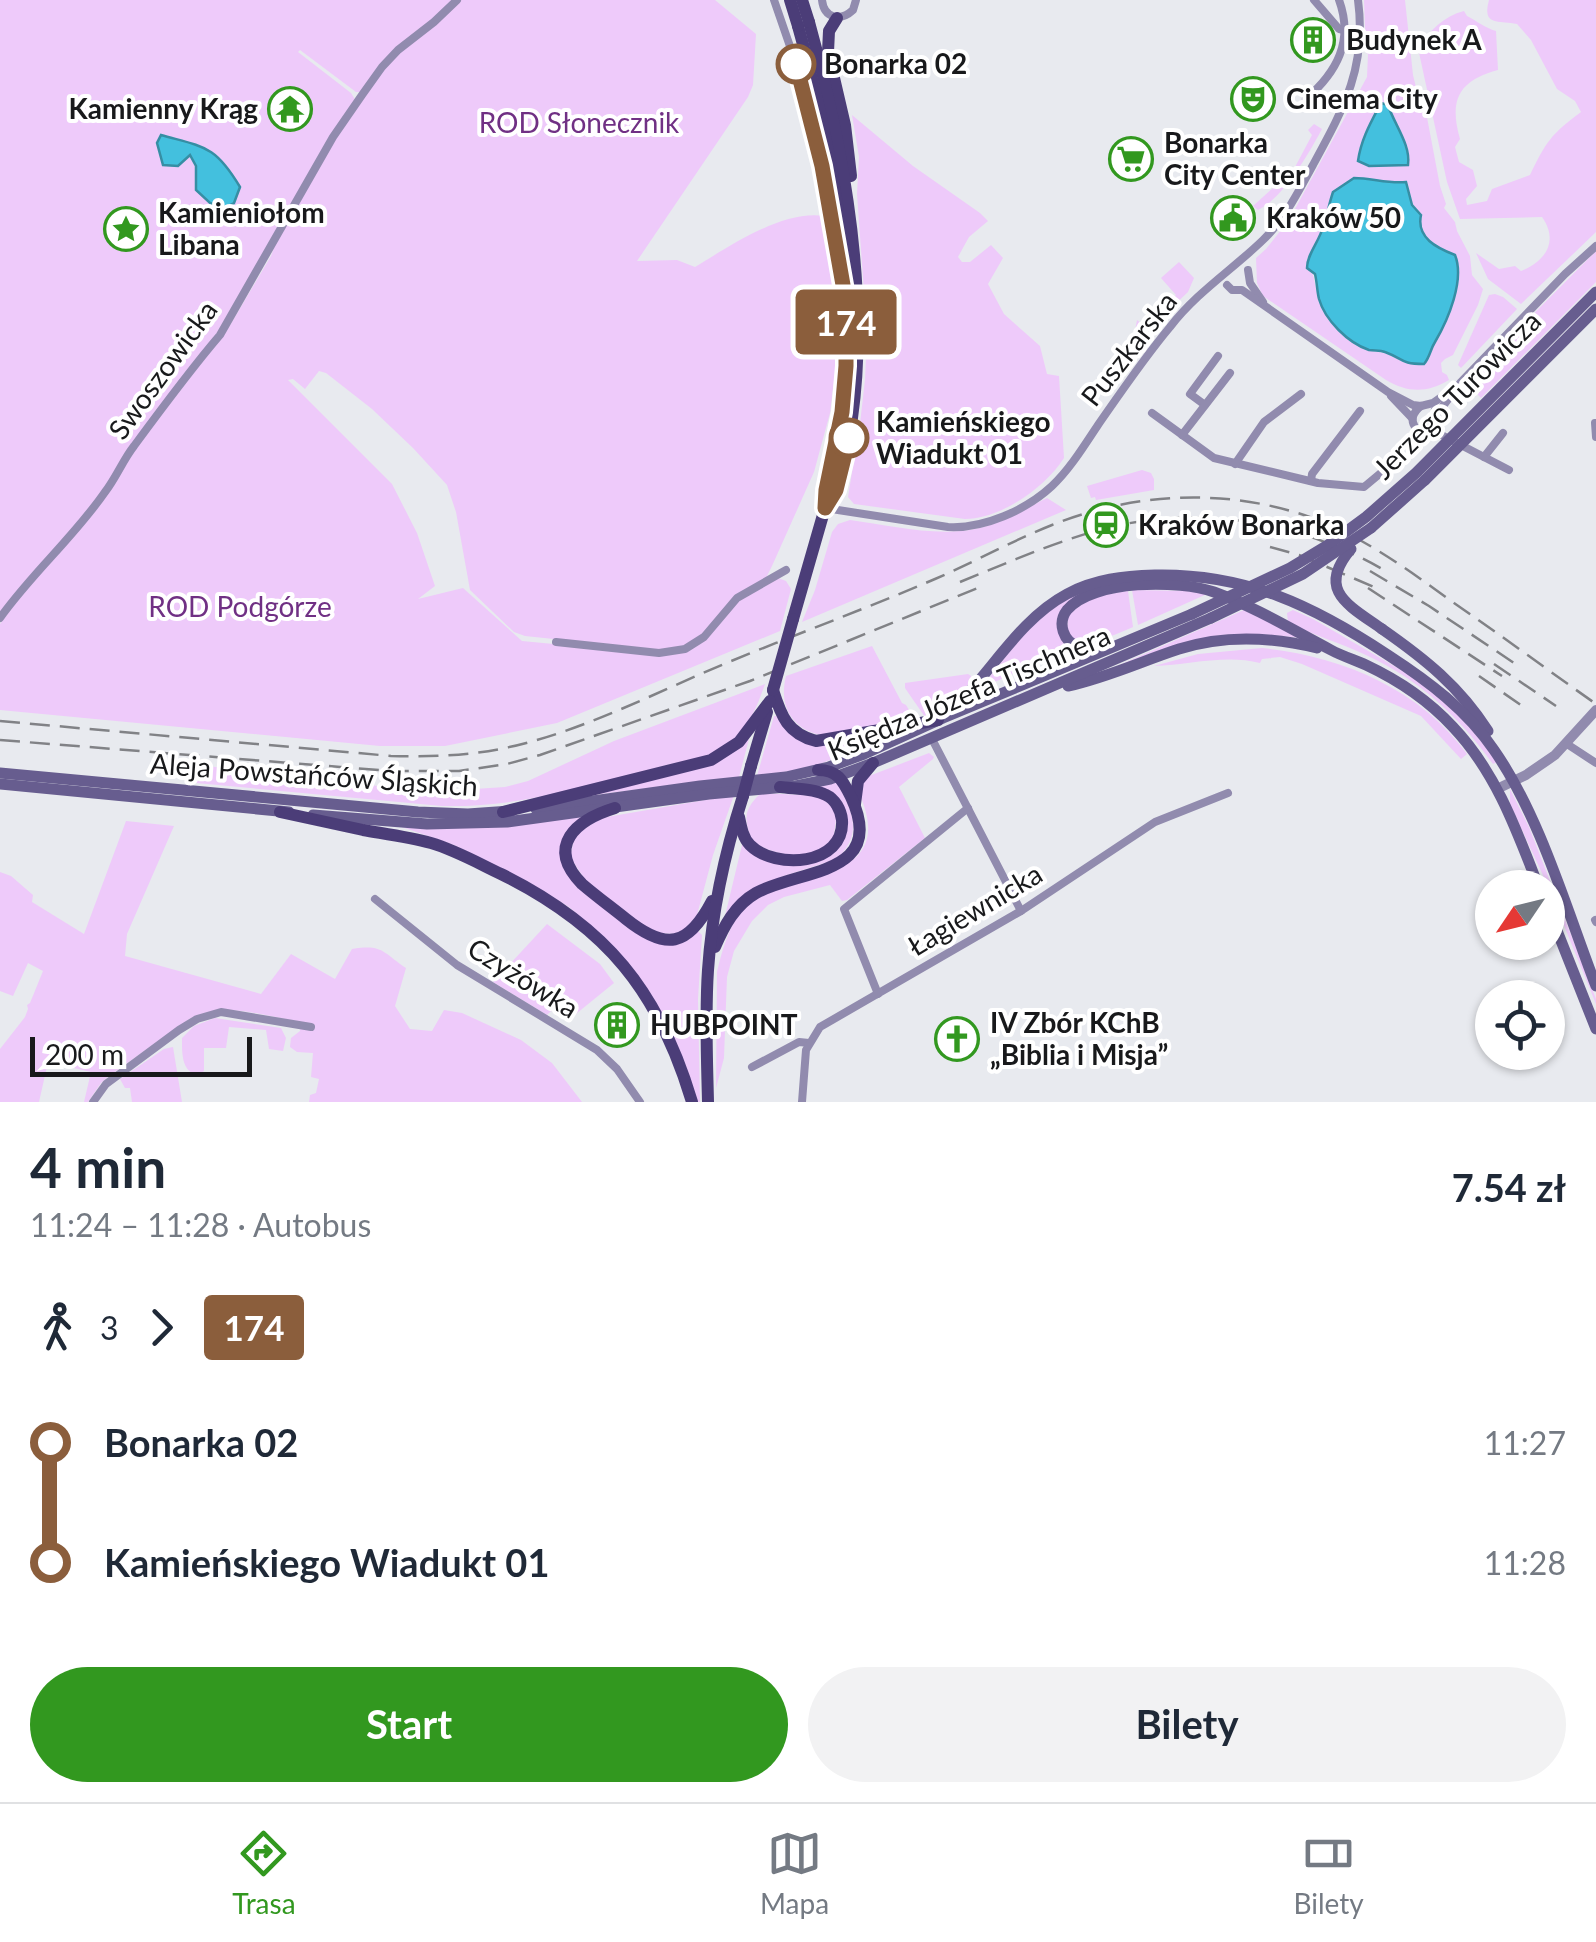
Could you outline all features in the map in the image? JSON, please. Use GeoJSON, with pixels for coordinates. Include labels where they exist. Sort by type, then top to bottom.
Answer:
{"type":"FeatureCollection","features":[{"type":"Feature","properties":{"kind":"main road"},"geometry":{"type":"LineString","coordinates":[[790,0],[803,24],[833,116],[858,300],[858,348],[849,438],[836,490],[825,508]]}},
{"type":"Feature","properties":{"kind":"main road"},"geometry":{"type":"LineString","coordinates":[[708,1102],[708,964],[719,885],[741,793],[825,508],[846,366],[846,302],[835,192],[811,71],[802,0]]}},
{"type":"Feature","properties":{"kind":"main road"},"geometry":{"type":"LineString","coordinates":[[831,15],[828,52],[850,158],[850,229]]}},
{"type":"Feature","properties":{"kind":"main road"},"geometry":{"type":"LineString","coordinates":[[822,166],[846,302]]}},
{"type":"Feature","properties":{"kind":"main road","name":"Jerzego Turowicza"},"geometry":{"type":"LineString","coordinates":[[1192,614],[1290,568],[1366,518],[1596,292]]}},
{"type":"Feature","properties":{"kind":"main road","name":"Jerzego Turowicza"},"geometry":{"type":"LineString","coordinates":[[1211,618],[1303,574],[1372,528],[1596,308]]}},
{"type":"Feature","properties":{"kind":"main road"},"geometry":{"type":"LineString","coordinates":[[1372,528],[1338,565],[1335,578],[1339,594],[1458,690],[1492,738],[1500,758]]}},
{"type":"Feature","properties":{"kind":"main road","name":"Księdza Józefa Tischnera"},"geometry":{"type":"LineString","coordinates":[[941,719],[1044,609],[1074,590],[1104,580],[1128,576],[1203,577],[1240,584],[1307,607],[1428,682],[1470,720],[1500,758],[1540,839],[1596,986]]}},
{"type":"Feature","properties":{"kind":"main road"},"geometry":{"type":"LineString","coordinates":[[1126,642],[1077,646],[1063,632],[1064,616],[1077,602],[1129,586],[1173,585],[1214,592],[1382,673],[1430,706],[1461,736],[1497,788],[1532,870]]}},
{"type":"Feature","properties":{"kind":"main road"},"geometry":{"type":"LineString","coordinates":[[1284,626],[1282,615],[1287,606],[1307,607]]}},
{"type":"Feature","properties":{"kind":"main road","name":"Księdza Józefa Tischnera"},"geometry":{"type":"LineString","coordinates":[[741,793],[852,760],[1192,614]]}},
{"type":"Feature","properties":{"kind":"main road","name":"Księdza Józefa Tischnera"},"geometry":{"type":"LineString","coordinates":[[741,793],[810,784],[873,764],[1211,618]]}},
{"type":"Feature","properties":{"kind":"main road"},"geometry":{"type":"LineString","coordinates":[[1049,688],[1088,682],[1180,648],[1210,642],[1266,640],[1335,652]]}},
{"type":"Feature","properties":{"kind":"main road"},"geometry":{"type":"LineString","coordinates":[[771,696],[789,727],[816,742],[941,719]]}},
{"type":"Feature","properties":{"kind":"main road"},"geometry":{"type":"LineString","coordinates":[[502,812],[711,760],[739,742],[771,696]]}},
{"type":"Feature","properties":{"kind":"main road"},"geometry":{"type":"LineString","coordinates":[[708,964],[726,923],[749,898],[773,885],[823,871],[845,860],[858,837],[856,784],[873,764]]}},
{"type":"Feature","properties":{"kind":"main road"},"geometry":{"type":"LineString","coordinates":[[818,770],[840,776],[855,806]]}},
{"type":"Feature","properties":{"kind":"main road","name":"Aleja Powstańców Śląskich"},"geometry":{"type":"LineString","coordinates":[[0,772],[468,814],[741,793]]}},
{"type":"Feature","properties":{"kind":"main road","name":"Aleja Powstańców Śląskich"},"geometry":{"type":"LineString","coordinates":[[0,784],[400,823],[460,825],[741,793]]}},
{"type":"Feature","properties":{"kind":"main road"},"geometry":{"type":"LineString","coordinates":[[741,793],[743,834],[760,852],[802,860],[830,850],[842,823],[832,798],[815,791],[780,788]]}},
{"type":"Feature","properties":{"kind":"main road"},"geometry":{"type":"LineString","coordinates":[[616,808],[577,826],[568,840],[566,858],[570,871],[582,884],[636,926],[662,940],[682,938],[700,922],[719,885]]}},
{"type":"Feature","properties":{"kind":"main road"},"geometry":{"type":"LineString","coordinates":[[280,812],[432,844],[516,882],[571,915],[619,961],[648,998],[676,1055],[692,1102]]}},
{"type":"Feature","properties":{"kind":"main road"},"geometry":{"type":"LineString","coordinates":[[1565,951],[1596,1029]]}},
{"type":"Feature","properties":{"kind":"street","name":"Swoszowicka"},"geometry":{"type":"LineString","coordinates":[[0,618],[106,491],[134,446],[220,335],[372,80],[406,43],[458,0]]}},
{"type":"Feature","properties":{"kind":"street"},"geometry":{"type":"LineString","coordinates":[[774,0],[803,84],[822,166]]}},
{"type":"Feature","properties":{"kind":"street"},"geometry":{"type":"LineString","coordinates":[[778,14],[820,0],[831,15]]}},
{"type":"Feature","properties":{"kind":"street"},"geometry":{"type":"LineString","coordinates":[[782,24],[850,14],[856,0]]}},
{"type":"Feature","properties":{"kind":"street"},"geometry":{"type":"LineString","coordinates":[[1314,0],[1344,30]]}},
{"type":"Feature","properties":{"kind":"street"},"geometry":{"type":"LineString","coordinates":[[1306,99],[1324,83],[1342,50],[1345,20],[1339,0]]}},
{"type":"Feature","properties":{"kind":"street"},"geometry":{"type":"LineString","coordinates":[[1265,306],[1250,283],[1248,270],[1261,243],[1289,208],[1346,102],[1360,56],[1358,0]]}},
{"type":"Feature","properties":{"kind":"street"},"geometry":{"type":"LineString","coordinates":[[1250,283],[1236,291],[1227,280],[1232,268],[1261,243]]}},
{"type":"Feature","properties":{"kind":"street"},"geometry":{"type":"LineString","coordinates":[[1412,418],[1416,410],[1456,386],[1596,246]]}},
{"type":"Feature","properties":{"kind":"street"},"geometry":{"type":"LineString","coordinates":[[1238,266],[1248,270]]}},
{"type":"Feature","properties":{"kind":"street","name":"Puszkarska"},"geometry":{"type":"LineString","coordinates":[[825,508],[954,527],[990,521],[1028,502],[1061,477],[1185,309],[1206,289],[1227,280]]}},
{"type":"Feature","properties":{"kind":"street"},"geometry":{"type":"LineString","coordinates":[[1242,290],[1388,392],[1412,405],[1424,406],[1438,417],[1454,440]]}},
{"type":"Feature","properties":{"kind":"street"},"geometry":{"type":"LineString","coordinates":[[1205,405],[1190,394],[1218,356]]}},
{"type":"Feature","properties":{"kind":"street"},"geometry":{"type":"LineString","coordinates":[[1182,436],[1230,373]]}},
{"type":"Feature","properties":{"kind":"street"},"geometry":{"type":"LineString","coordinates":[[1432,430],[1456,386]]}},
{"type":"Feature","properties":{"kind":"street"},"geometry":{"type":"LineString","coordinates":[[1388,392],[1417,429],[1432,430],[1509,470]]}},
{"type":"Feature","properties":{"kind":"street"},"geometry":{"type":"LineString","coordinates":[[1235,464],[1264,422],[1301,394]]}},
{"type":"Feature","properties":{"kind":"street"},"geometry":{"type":"LineString","coordinates":[[1311,481],[1312,474],[1360,411]]}},
{"type":"Feature","properties":{"kind":"street"},"geometry":{"type":"LineString","coordinates":[[1152,413],[1214,458],[1235,464],[1311,481],[1364,487],[1382,472]]}},
{"type":"Feature","properties":{"kind":"street"},"geometry":{"type":"LineString","coordinates":[[1596,423],[1596,437]]}},
{"type":"Feature","properties":{"kind":"street"},"geometry":{"type":"LineString","coordinates":[[1484,457],[1503,434]]}},
{"type":"Feature","properties":{"kind":"street"},"geometry":{"type":"LineString","coordinates":[[556,642],[659,653],[685,650],[704,637],[737,598],[786,570]]}},
{"type":"Feature","properties":{"kind":"street"},"geometry":{"type":"LineString","coordinates":[[1497,788],[1555,755],[1596,710]]}},
{"type":"Feature","properties":{"kind":"street"},"geometry":{"type":"LineString","coordinates":[[932,739],[1021,911]]}},
{"type":"Feature","properties":{"kind":"street"},"geometry":{"type":"LineString","coordinates":[[1567,744],[1596,763]]}},
{"type":"Feature","properties":{"kind":"street","name":"Łagiewnicka"},"geometry":{"type":"LineString","coordinates":[[752,1067],[799,1042],[809,1043],[820,1027],[1021,911],[1155,822],[1228,793]]}},
{"type":"Feature","properties":{"kind":"street"},"geometry":{"type":"LineString","coordinates":[[878,994],[844,909],[968,808]]}},
{"type":"Feature","properties":{"kind":"street","name":"Czyżówka"},"geometry":{"type":"LineString","coordinates":[[374,899],[457,965],[597,1050],[617,1069],[640,1102]]}},
{"type":"Feature","properties":{"kind":"street"},"geometry":{"type":"LineString","coordinates":[[93,1102],[106,1084],[207,1014],[221,1012],[311,1027]]}},
{"type":"Feature","properties":{"kind":"street"},"geometry":{"type":"LineString","coordinates":[[802,1102],[809,1043]]}},
{"type":"Feature","properties":{"kind":"green space","name":"Kamieniołom Libana"},"geometry":{"type":"Polygon","coordinates":[[[0,0],[455,0],[360,92],[298,52],[356,101],[225,326],[107,488],[0,618],[0,0]]]}},
{"type":"Feature","properties":{"kind":"green space"},"geometry":{"type":"Polygon","coordinates":[[[460,0],[715,0],[756,34],[753,85],[748,97],[637,261],[677,260],[695,267],[774,224],[791,218],[824,216],[837,305],[830,413],[814,472],[766,578],[749,588],[727,610],[778,578],[786,581],[791,589],[780,631],[557,723],[445,746],[380,746],[0,710],[0,624],[33,578],[74,534],[229,327],[362,96],[399,52],[460,0]],[[319,371],[305,389],[293,379],[288,380],[392,484],[417,533],[435,586],[418,599],[463,588],[522,641],[670,655],[695,647],[727,610],[696,641],[682,648],[659,650],[514,632],[470,590],[456,512],[447,485],[372,409],[326,373],[319,371]]]}},
{"type":"Feature","properties":{"kind":"green space"},"geometry":{"type":"Polygon","coordinates":[[[1364,0],[1405,0],[1413,75],[1426,112],[1444,208],[1455,222],[1470,256],[1472,275],[1483,289],[1453,355],[1441,363],[1449,380],[1425,389],[1410,389],[1386,380],[1263,296],[1257,283],[1256,258],[1289,220],[1367,77],[1364,0]],[[1380,104],[1368,127],[1410,159],[1388,105],[1380,104]],[[1365,178],[1333,193],[1307,259],[1319,298],[1335,326],[1357,344],[1380,352],[1429,358],[1441,332],[1455,255],[1428,240],[1419,211],[1409,197],[1388,184],[1365,178]]]}},
{"type":"Feature","properties":{"kind":"green space"},"geometry":{"type":"Polygon","coordinates":[[[1489,0],[1596,0],[1596,232],[1521,304],[1488,279],[1476,253],[1499,269],[1515,266],[1521,271],[1543,256],[1549,242],[1547,226],[1542,217],[1460,219],[1447,182],[1418,48],[1438,25],[1464,11],[1496,31],[1498,70],[1465,86],[1457,103],[1460,139],[1455,147],[1459,162],[1473,170],[1477,186],[1466,199],[1467,205],[1487,201],[1492,189],[1530,175],[1550,139],[1581,112],[1575,101],[1557,89],[1531,40],[1517,24],[1490,18],[1489,0]]]}},
{"type":"Feature","properties":{"kind":"green space"},"geometry":{"type":"Polygon","coordinates":[[[852,115],[988,221],[969,237],[958,257],[962,262],[970,262],[991,245],[1003,258],[988,284],[1004,314],[1040,346],[1047,374],[1059,376],[1064,458],[1034,490],[993,514],[965,519],[854,504],[848,497],[861,433],[867,334],[857,194],[859,157],[852,115]]]}},
{"type":"Feature","properties":{"kind":"green space"},"geometry":{"type":"Polygon","coordinates":[[[1314,124],[1322,129],[1302,163],[1277,196],[1258,210],[1253,206],[1294,169],[1312,135],[1308,130],[1314,124]]]}},
{"type":"Feature","properties":{"kind":"green space"},"geometry":{"type":"Polygon","coordinates":[[[1596,251],[1596,282],[1481,398],[1467,381],[1596,251]]]}},
{"type":"Feature","properties":{"kind":"green space"},"geometry":{"type":"Polygon","coordinates":[[[1179,262],[1194,278],[1188,292],[1139,338],[1135,331],[1137,320],[1143,325],[1176,295],[1161,278],[1179,262]]]}},
{"type":"Feature","properties":{"kind":"green space"},"geometry":{"type":"Polygon","coordinates":[[[1495,294],[1517,309],[1461,368],[1458,365],[1489,295],[1495,294]]]}},
{"type":"Feature","properties":{"kind":"green space"},"geometry":{"type":"Polygon","coordinates":[[[1142,470],[1151,473],[1154,490],[1091,498],[1087,486],[1142,470]]]}},
{"type":"Feature","properties":{"kind":"green space"},"geometry":{"type":"Polygon","coordinates":[[[1047,498],[1066,510],[802,622],[838,524],[850,520],[920,530],[973,529],[1047,498]]]}},
{"type":"Feature","properties":{"kind":"green space"},"geometry":{"type":"Polygon","coordinates":[[[1132,590],[1187,591],[1207,594],[1138,625],[1132,590]]]}},
{"type":"Feature","properties":{"kind":"green space"},"geometry":{"type":"Polygon","coordinates":[[[1087,591],[1068,603],[1058,616],[1058,631],[1068,650],[981,688],[1041,618],[1087,591]]]}},
{"type":"Feature","properties":{"kind":"green space"},"geometry":{"type":"Polygon","coordinates":[[[1128,591],[1133,627],[1090,640],[1074,640],[1067,631],[1068,616],[1081,605],[1103,595],[1128,591]]]}},
{"type":"Feature","properties":{"kind":"green space"},"geometry":{"type":"Polygon","coordinates":[[[1244,610],[1302,638],[1221,635],[1115,667],[1244,610]]]}},
{"type":"Feature","properties":{"kind":"green space"},"geometry":{"type":"Polygon","coordinates":[[[1293,610],[1420,681],[1466,722],[1497,762],[1493,764],[1453,716],[1422,689],[1368,656],[1288,622],[1287,613],[1293,610]]]}},
{"type":"Feature","properties":{"kind":"green space"},"geometry":{"type":"Polygon","coordinates":[[[872,646],[914,718],[825,736],[796,723],[784,698],[786,676],[872,646]]]}},
{"type":"Feature","properties":{"kind":"green space"},"geometry":{"type":"Polygon","coordinates":[[[1262,648],[1321,659],[1376,679],[1426,711],[1467,754],[1461,759],[1421,716],[1280,657],[1262,659],[1260,663],[1220,660],[1154,666],[1198,654],[1262,648]]]}},
{"type":"Feature","properties":{"kind":"green space"},"geometry":{"type":"Polygon","coordinates":[[[968,674],[972,680],[956,697],[925,717],[905,688],[905,683],[968,674]]]}},
{"type":"Feature","properties":{"kind":"green space"},"geometry":{"type":"Polygon","coordinates":[[[765,684],[745,727],[719,752],[528,799],[442,806],[196,783],[198,765],[429,792],[505,787],[765,684]]]}},
{"type":"Feature","properties":{"kind":"green space"},"geometry":{"type":"Polygon","coordinates":[[[774,716],[802,742],[897,733],[810,768],[757,776],[774,716]]]}},
{"type":"Feature","properties":{"kind":"green space"},"geometry":{"type":"Polygon","coordinates":[[[749,739],[739,777],[577,797],[706,766],[749,739]]]}},
{"type":"Feature","properties":{"kind":"green space"},"geometry":{"type":"Polygon","coordinates":[[[929,753],[933,759],[899,787],[925,838],[847,900],[842,901],[830,885],[784,897],[768,905],[752,921],[734,951],[727,977],[724,1058],[716,1088],[717,972],[737,917],[750,903],[769,892],[854,859],[865,844],[868,822],[859,793],[864,782],[869,776],[929,753]]]}},
{"type":"Feature","properties":{"kind":"green space"},"geometry":{"type":"Polygon","coordinates":[[[837,782],[853,831],[837,859],[781,877],[725,916],[742,845],[805,864],[846,830],[819,787],[837,782]]]}},
{"type":"Feature","properties":{"kind":"green space"},"geometry":{"type":"Polygon","coordinates":[[[1510,789],[1546,870],[1541,870],[1510,804],[1510,789]]]}},
{"type":"Feature","properties":{"kind":"green space"},"geometry":{"type":"Polygon","coordinates":[[[761,793],[820,796],[837,812],[833,842],[804,855],[775,852],[753,843],[746,816],[761,793]]]}},
{"type":"Feature","properties":{"kind":"green space"},"geometry":{"type":"Polygon","coordinates":[[[734,795],[697,915],[681,934],[651,933],[590,887],[570,857],[575,835],[601,818],[734,795]]]}},
{"type":"Feature","properties":{"kind":"green space"},"geometry":{"type":"Polygon","coordinates":[[[581,817],[562,858],[648,939],[698,931],[702,935],[698,999],[700,1102],[696,1102],[682,1057],[600,934],[569,907],[530,883],[454,845],[402,827],[581,817]]]}},
{"type":"Feature","properties":{"kind":"green space"},"geometry":{"type":"Polygon","coordinates":[[[126,821],[174,826],[127,934],[125,956],[261,994],[291,954],[335,979],[352,949],[376,949],[406,968],[395,1006],[410,1029],[432,1031],[444,1010],[462,1013],[521,1040],[552,1063],[582,1102],[309,1102],[319,1079],[311,1077],[313,1053],[297,1052],[290,1047],[291,1038],[300,1031],[300,1022],[229,1010],[188,1020],[109,1076],[88,1102],[84,1102],[91,1072],[48,1062],[39,1102],[0,1102],[0,1049],[25,1017],[43,971],[28,963],[13,996],[0,991],[0,872],[11,876],[33,895],[32,902],[84,934],[126,821]]]}},
{"type":"Feature","properties":{"kind":"green space"},"geometry":{"type":"Polygon","coordinates":[[[1565,919],[1596,999],[1596,1004],[1565,928],[1565,919]]]}},
{"type":"Feature","properties":{"kind":"green space"},"geometry":{"type":"Polygon","coordinates":[[[547,924],[600,964],[614,983],[571,1018],[554,1008],[547,1015],[493,982],[547,924]]]}},
{"type":"Feature","properties":{"kind":"green space"},"geometry":{"type":"Polygon","coordinates":[[[215,1018],[281,1028],[286,1038],[283,1051],[269,1049],[266,1030],[229,1027],[226,1048],[204,1048],[204,1071],[192,1073],[184,1061],[182,1038],[194,1026],[215,1018]]]}},
{"type":"Feature","properties":{"kind":"green space"},"geometry":{"type":"Polygon","coordinates":[[[173,1047],[182,1102],[132,1102],[130,1088],[125,1088],[120,1079],[173,1047]]]}},
{"type":"Feature","properties":{"kind":"water"},"geometry":{"type":"Polygon","coordinates":[[[1381,103],[1388,105],[1407,150],[1408,165],[1369,166],[1358,161],[1381,103]]]}},
{"type":"Feature","properties":{"kind":"water"},"geometry":{"type":"Polygon","coordinates":[[[161,135],[215,155],[240,187],[234,203],[224,208],[210,203],[196,190],[196,166],[190,155],[178,166],[163,165],[157,143],[161,135]]]}},
{"type":"Feature","properties":{"kind":"water"},"geometry":{"type":"Polygon","coordinates":[[[1354,178],[1406,182],[1412,205],[1421,215],[1425,236],[1455,255],[1458,276],[1454,300],[1424,364],[1369,350],[1346,336],[1326,315],[1315,274],[1307,268],[1333,192],[1354,178]]]}},
{"type":"Feature","properties":{"kind":"railway"},"geometry":{"type":"LineString","coordinates":[[0,721],[391,756],[477,753],[505,748],[616,711],[935,579],[1052,525],[1114,506],[1177,498],[1273,506],[1344,532],[1401,565],[1596,704]]}},
{"type":"Feature","properties":{"kind":"railway"},"geometry":{"type":"LineString","coordinates":[[960,582],[1085,534],[1175,518],[1212,518],[1283,529],[1318,539],[1384,570]]}},
{"type":"Feature","properties":{"kind":"railway"},"geometry":{"type":"LineString","coordinates":[[1270,547],[1299,555],[1381,590]]}},
{"type":"Feature","properties":{"kind":"railway"},"geometry":{"type":"LineString","coordinates":[[1370,571],[1517,665]]}},
{"type":"Feature","properties":{"kind":"railway"},"geometry":{"type":"LineString","coordinates":[[0,740],[391,771],[459,771],[507,764],[750,681],[980,587]]}},
{"type":"Feature","properties":{"kind":"railway"},"geometry":{"type":"LineString","coordinates":[[1368,588],[1502,676]]}},
{"type":"Feature","properties":{"kind":"railway"},"geometry":{"type":"LineString","coordinates":[[1494,664],[1556,706]]}},
{"type":"Feature","properties":{"kind":"railway"},"geometry":{"type":"LineString","coordinates":[[1479,676],[1528,710]]}},
{"type":"Feature","properties":{"kind":"bus line","name":"174"},"geometry":{"type":"LineString","coordinates":[[796,64],[822,166],[846,302],[842,412],[825,508],[836,490],[849,438]]}},
{"type":"Feature","properties":{"kind":"place","name":"Budynek A"},"geometry":{"type":"Point","coordinates":[1313,40]}},
{"type":"Feature","properties":{"kind":"place","name":"Bonarka 02"},"geometry":{"type":"Point","coordinates":[796,64]}},
{"type":"Feature","properties":{"kind":"place","name":"Cinema City"},"geometry":{"type":"Point","coordinates":[1253,99]}},
{"type":"Feature","properties":{"kind":"place","name":"Kamienny Krąg"},"geometry":{"type":"Point","coordinates":[290,109]}},
{"type":"Feature","properties":{"kind":"place","name":"Bonarka City Center"},"geometry":{"type":"Point","coordinates":[1131,159]}},
{"type":"Feature","properties":{"kind":"place","name":"Kraków 50"},"geometry":{"type":"Point","coordinates":[1233,218]}},
{"type":"Feature","properties":{"kind":"place","name":"Kamieniołom Libana"},"geometry":{"type":"Point","coordinates":[126,229]}},
{"type":"Feature","properties":{"kind":"place","name":"Kamieńskiego Wiadukt 01"},"geometry":{"type":"Point","coordinates":[849,438]}},
{"type":"Feature","properties":{"kind":"place","name":"Kraków Bonarka"},"geometry":{"type":"Point","coordinates":[1106,525]}},
{"type":"Feature","properties":{"kind":"place","name":"HUBPOINT"},"geometry":{"type":"Point","coordinates":[617,1025]}},
{"type":"Feature","properties":{"kind":"place","name":"IV Zbór KChB „Biblia i Misja”"},"geometry":{"type":"Point","coordinates":[957,1039]}},
{"type":"Feature","properties":{"kind":"park label","name":"ROD Słonecznik"},"geometry":{"type":"Point","coordinates":[579,123]}},
{"type":"Feature","properties":{"kind":"park label","name":"ROD Podgórze"},"geometry":{"type":"Point","coordinates":[240,607]}}]}
